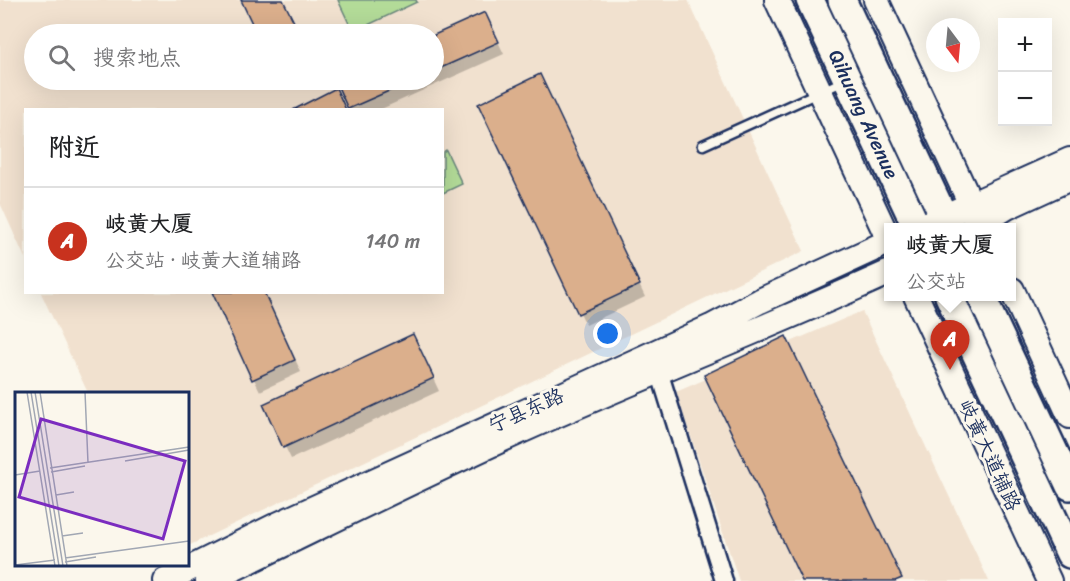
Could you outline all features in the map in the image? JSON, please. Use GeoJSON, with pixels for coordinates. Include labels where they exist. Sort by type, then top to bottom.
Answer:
{"type":"FeatureCollection","features":[{"type":"Feature","properties":{"kind":"main road","name":"Qihuang Avenue"},"geometry":{"type":"LineString","coordinates":[[810,0],[916,223]]}},
{"type":"Feature","properties":{"kind":"main road","name":"Qihuang Avenue"},"geometry":{"type":"LineString","coordinates":[[842,0],[946,222]]}},
{"type":"Feature","properties":{"kind":"main road"},"geometry":{"type":"LineString","coordinates":[[951,301],[1070,554]]}},
{"type":"Feature","properties":{"kind":"main road"},"geometry":{"type":"LineString","coordinates":[[983,301],[1070,486]]}},
{"type":"Feature","properties":{"kind":"street"},"geometry":{"type":"LineString","coordinates":[[777,0],[884,231]]}},
{"type":"Feature","properties":{"kind":"street"},"geometry":{"type":"LineString","coordinates":[[876,0],[977,220]]}},
{"type":"Feature","properties":{"kind":"street"},"geometry":{"type":"LineString","coordinates":[[977,220],[1070,160]]}},
{"type":"Feature","properties":{"kind":"street"},"geometry":{"type":"LineString","coordinates":[[946,222],[977,220],[1070,178]]}},
{"type":"Feature","properties":{"kind":"street","name":"宁县东路"},"geometry":{"type":"LineString","coordinates":[[165,581],[277,525],[711,327],[884,242]]}},
{"type":"Feature","properties":{"kind":"street","name":"宁县东路"},"geometry":{"type":"LineString","coordinates":[[208,581],[514,434],[718,345],[772,325],[884,275]]}},
{"type":"Feature","properties":{"kind":"street","name":"岐黄大道辅路"},"geometry":{"type":"LineString","coordinates":[[918,301],[1049,581]]}},
{"type":"Feature","properties":{"kind":"street"},"geometry":{"type":"LineString","coordinates":[[1016,301],[1070,416]]}},
{"type":"Feature","properties":{"kind":"street"},"geometry":{"type":"LineString","coordinates":[[658,371],[724,581]]}},
{"type":"Feature","properties":{"kind":"lane"},"geometry":{"type":"LineString","coordinates":[[703,145],[847,79]]}},
{"type":"Feature","properties":{"kind":"shaded area"},"geometry":{"type":"Polygon","coordinates":[[[0,0],[688,0],[804,251],[189,546],[189,392],[88,392],[41,294],[444,294],[444,108],[24,108],[24,256],[0,203],[0,0]]]}},
{"type":"Feature","properties":{"kind":"shaded area"},"geometry":{"type":"Polygon","coordinates":[[[862,311],[989,581],[739,581],[676,392],[862,311]]]}},
{"type":"Feature","properties":{"kind":"green space"},"geometry":{"type":"Polygon","coordinates":[[[338,0],[416,0],[417,2],[370,24],[349,24],[338,0]]]}},
{"type":"Feature","properties":{"kind":"green space"},"geometry":{"type":"Polygon","coordinates":[[[446,150],[462,184],[444,193],[444,151],[446,150]]]}},
{"type":"Feature","properties":{"kind":"building"},"geometry":{"type":"Polygon","coordinates":[[[241,0],[283,0],[295,24],[252,24],[241,0]]]}},
{"type":"Feature","properties":{"kind":"building"},"geometry":{"type":"Polygon","coordinates":[[[485,12],[499,42],[444,67],[444,30],[485,12]]]}},
{"type":"Feature","properties":{"kind":"building"},"geometry":{"type":"Polygon","coordinates":[[[540,74],[640,285],[578,314],[478,104],[540,74]]]}},
{"type":"Feature","properties":{"kind":"building"},"geometry":{"type":"Polygon","coordinates":[[[332,90],[337,90],[345,108],[297,108],[332,90]]]}},
{"type":"Feature","properties":{"kind":"building"},"geometry":{"type":"Polygon","coordinates":[[[339,90],[391,90],[350,108],[348,108],[339,90]]]}},
{"type":"Feature","properties":{"kind":"building"},"geometry":{"type":"Polygon","coordinates":[[[213,294],[265,294],[295,360],[252,380],[213,294]]]}},
{"type":"Feature","properties":{"kind":"building"},"geometry":{"type":"Polygon","coordinates":[[[413,334],[434,378],[283,448],[263,404],[413,334]]]}},
{"type":"Feature","properties":{"kind":"building"},"geometry":{"type":"Polygon","coordinates":[[[786,336],[902,578],[895,581],[802,581],[704,375],[786,336]]]}},
{"type":"Feature","properties":{"kind":"place","name":"岐黄大厦"},"geometry":{"type":"Point","coordinates":[950,370]}}]}
